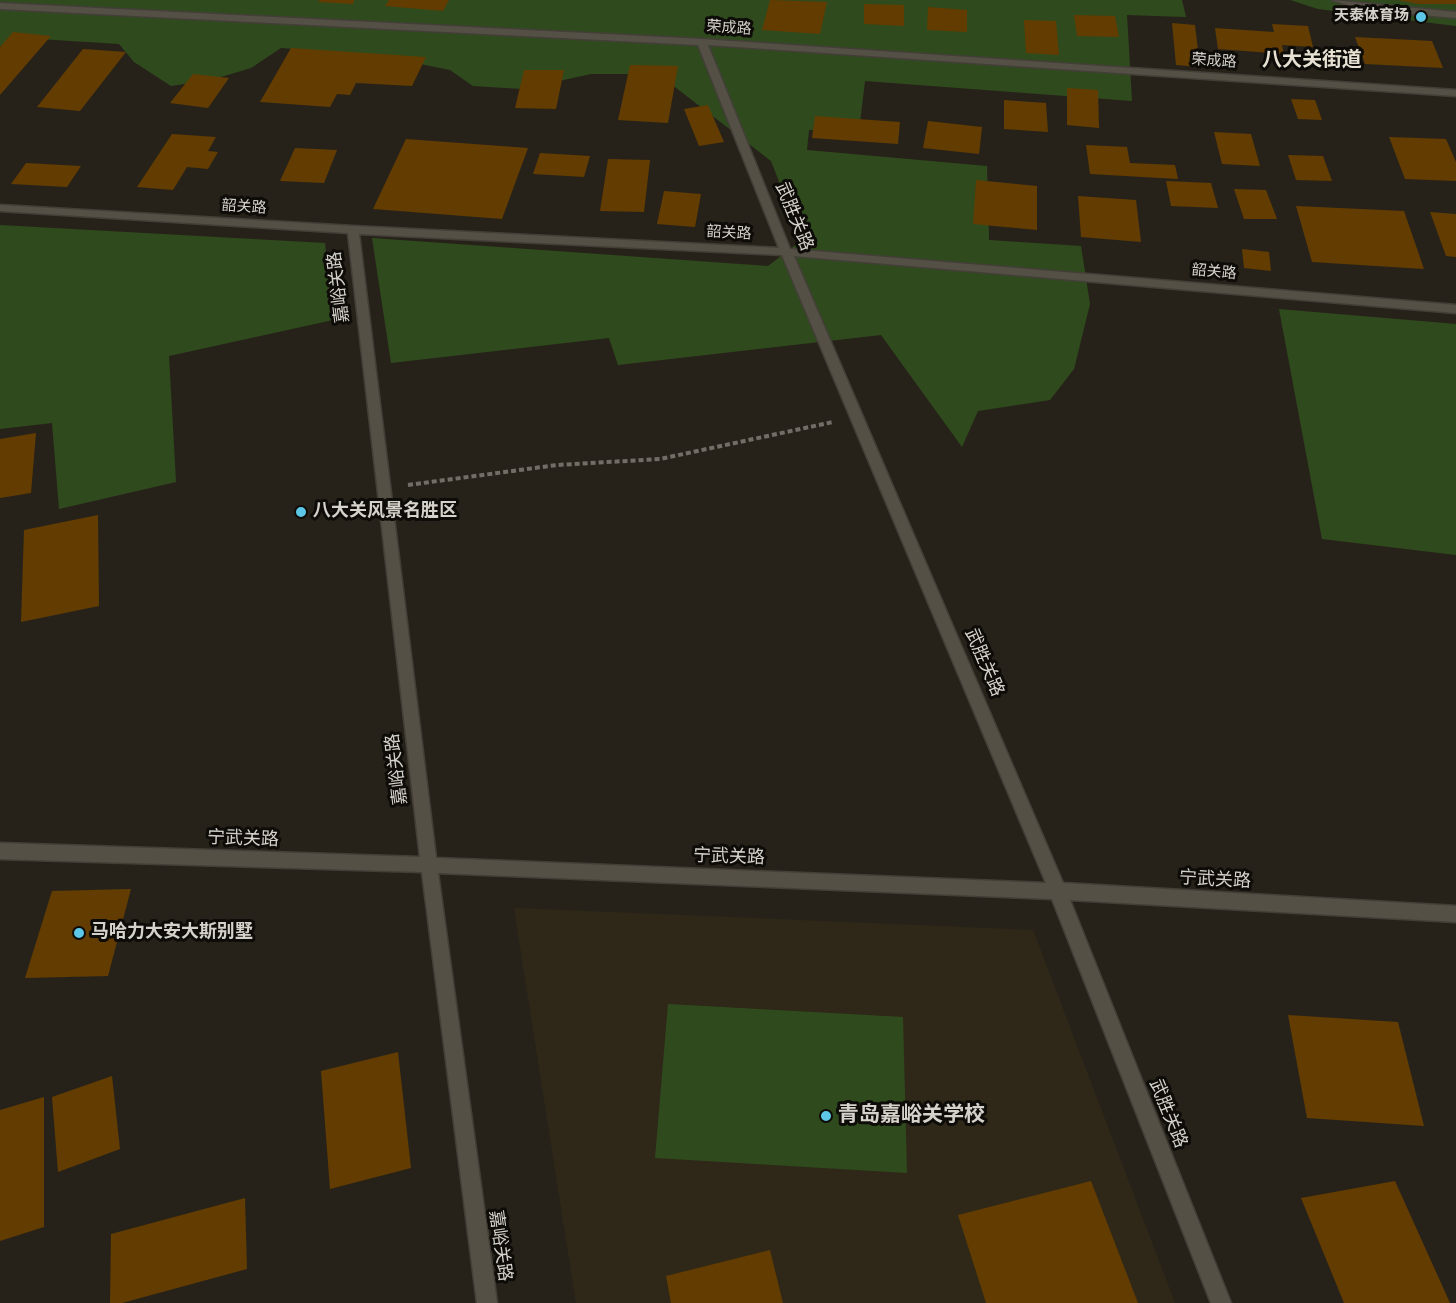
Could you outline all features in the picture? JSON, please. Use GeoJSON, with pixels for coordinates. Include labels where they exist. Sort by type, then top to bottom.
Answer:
{"type":"FeatureCollection","features":[{"type":"Feature","properties":{"kind":"street"},"geometry":{"type":"LineString","coordinates":[[1337,0],[1364,7],[1456,15]]}},
{"type":"Feature","properties":{"kind":"street","name":"荣成路"},"geometry":{"type":"LineString","coordinates":[[0,6],[702,42],[1456,93]]}},
{"type":"Feature","properties":{"kind":"street","name":"武胜关路"},"geometry":{"type":"LineString","coordinates":[[702,42],[786,252],[1058,891],[1221,1303]]}},
{"type":"Feature","properties":{"kind":"street","name":"韶关路"},"geometry":{"type":"LineString","coordinates":[[0,208],[353,230],[786,252],[1456,309]]}},
{"type":"Feature","properties":{"kind":"street","name":"嘉峪关路"},"geometry":{"type":"LineString","coordinates":[[353,230],[429,866],[487,1303]]}},
{"type":"Feature","properties":{"kind":"street","name":"宁武关路"},"geometry":{"type":"LineString","coordinates":[[0,851],[1058,891],[1456,914]]}},
{"type":"Feature","properties":{"kind":"path"},"geometry":{"type":"LineString","coordinates":[[384,489],[557,465],[660,459],[857,417]]}},
{"type":"Feature","properties":{"kind":"shaded area","name":"青岛嘉峪关学校"},"geometry":{"type":"Polygon","coordinates":[[[514,908],[1033,930],[1175,1303],[576,1303],[514,908]]]}},
{"type":"Feature","properties":{"kind":"green space"},"geometry":{"type":"Polygon","coordinates":[[[0,0],[1182,0],[1186,17],[1127,15],[1132,101],[865,81],[859,131],[809,130],[807,150],[987,166],[989,240],[1081,246],[1090,304],[1074,369],[1050,400],[978,411],[962,447],[881,335],[618,365],[609,338],[391,363],[372,238],[768,266],[802,240],[771,161],[658,74],[591,74],[522,89],[473,86],[450,70],[376,55],[281,48],[251,68],[211,80],[171,86],[134,62],[119,44],[39,39],[0,46],[0,0]]]}},
{"type":"Feature","properties":{"kind":"green space","name":"天泰体育场"},"geometry":{"type":"Polygon","coordinates":[[[1290,0],[1456,0],[1456,26],[1318,9],[1290,0]]]}},
{"type":"Feature","properties":{"kind":"green space"},"geometry":{"type":"Polygon","coordinates":[[[0,225],[325,243],[333,320],[169,356],[176,482],[59,509],[52,423],[0,429],[0,225]]]}},
{"type":"Feature","properties":{"kind":"green space"},"geometry":{"type":"Polygon","coordinates":[[[1279,309],[1456,324],[1456,555],[1322,539],[1279,309]]]}},
{"type":"Feature","properties":{"kind":"green space"},"geometry":{"type":"Polygon","coordinates":[[[668,1004],[903,1017],[907,1173],[655,1158],[668,1004]]]}},
{"type":"Feature","properties":{"kind":"building"},"geometry":{"type":"Polygon","coordinates":[[[320,0],[354,0],[353,4],[318,2],[320,0]]]}},
{"type":"Feature","properties":{"kind":"building"},"geometry":{"type":"Polygon","coordinates":[[[389,0],[449,0],[443,11],[385,6],[389,0]]]}},
{"type":"Feature","properties":{"kind":"building"},"geometry":{"type":"Polygon","coordinates":[[[770,0],[827,2],[820,34],[762,30],[770,0]]]}},
{"type":"Feature","properties":{"kind":"building","name":"天泰体育场"},"geometry":{"type":"Polygon","coordinates":[[[1398,0],[1456,0],[1456,4],[1418,4],[1398,0]]]}},
{"type":"Feature","properties":{"kind":"building"},"geometry":{"type":"Polygon","coordinates":[[[864,4],[904,5],[904,26],[864,24],[864,4]]]}},
{"type":"Feature","properties":{"kind":"building"},"geometry":{"type":"Polygon","coordinates":[[[928,7],[967,10],[967,32],[927,30],[928,7]]]}},
{"type":"Feature","properties":{"kind":"building"},"geometry":{"type":"Polygon","coordinates":[[[1074,15],[1115,16],[1119,37],[1077,36],[1074,15]]]}},
{"type":"Feature","properties":{"kind":"building"},"geometry":{"type":"Polygon","coordinates":[[[1024,20],[1056,21],[1059,55],[1026,53],[1024,20]]]}},
{"type":"Feature","properties":{"kind":"building"},"geometry":{"type":"Polygon","coordinates":[[[1172,23],[1195,25],[1200,67],[1176,65],[1172,23]]]}},
{"type":"Feature","properties":{"kind":"building"},"geometry":{"type":"Polygon","coordinates":[[[1272,24],[1308,26],[1313,47],[1282,45],[1284,54],[1218,49],[1215,28],[1274,32],[1272,24]]]}},
{"type":"Feature","properties":{"kind":"building"},"geometry":{"type":"Polygon","coordinates":[[[13,32],[51,36],[0,95],[0,47],[13,32]]]}},
{"type":"Feature","properties":{"kind":"building"},"geometry":{"type":"Polygon","coordinates":[[[1355,37],[1432,41],[1443,68],[1365,64],[1355,37]]]}},
{"type":"Feature","properties":{"kind":"building"},"geometry":{"type":"Polygon","coordinates":[[[291,48],[426,57],[412,86],[356,83],[350,95],[337,94],[330,107],[260,102],[291,48]]]}},
{"type":"Feature","properties":{"kind":"building"},"geometry":{"type":"Polygon","coordinates":[[[83,49],[126,52],[80,111],[37,107],[83,49]]]}},
{"type":"Feature","properties":{"kind":"building"},"geometry":{"type":"Polygon","coordinates":[[[630,65],[678,66],[668,123],[618,120],[630,65]]]}},
{"type":"Feature","properties":{"kind":"building"},"geometry":{"type":"Polygon","coordinates":[[[524,70],[564,70],[556,109],[515,108],[524,70]]]}},
{"type":"Feature","properties":{"kind":"building"},"geometry":{"type":"Polygon","coordinates":[[[193,74],[229,78],[208,108],[170,103],[193,74]]]}},
{"type":"Feature","properties":{"kind":"building"},"geometry":{"type":"Polygon","coordinates":[[[1067,88],[1098,90],[1099,128],[1067,125],[1067,88]]]}},
{"type":"Feature","properties":{"kind":"building"},"geometry":{"type":"Polygon","coordinates":[[[1291,99],[1315,100],[1322,120],[1298,119],[1291,99]]]}},
{"type":"Feature","properties":{"kind":"building"},"geometry":{"type":"Polygon","coordinates":[[[1004,100],[1046,103],[1048,132],[1004,129],[1004,100]]]}},
{"type":"Feature","properties":{"kind":"building"},"geometry":{"type":"Polygon","coordinates":[[[708,105],[724,142],[699,146],[684,109],[708,105]]]}},
{"type":"Feature","properties":{"kind":"building"},"geometry":{"type":"Polygon","coordinates":[[[815,116],[900,122],[898,144],[812,138],[815,116]]]}},
{"type":"Feature","properties":{"kind":"building"},"geometry":{"type":"Polygon","coordinates":[[[928,121],[982,127],[979,154],[923,148],[928,121]]]}},
{"type":"Feature","properties":{"kind":"building"},"geometry":{"type":"Polygon","coordinates":[[[1214,132],[1251,134],[1260,166],[1222,164],[1214,132]]]}},
{"type":"Feature","properties":{"kind":"building"},"geometry":{"type":"Polygon","coordinates":[[[172,134],[216,137],[208,151],[218,152],[208,169],[187,167],[173,190],[137,187],[172,134]]]}},
{"type":"Feature","properties":{"kind":"building"},"geometry":{"type":"Polygon","coordinates":[[[1389,137],[1446,139],[1456,162],[1456,181],[1405,179],[1389,137]]]}},
{"type":"Feature","properties":{"kind":"building"},"geometry":{"type":"Polygon","coordinates":[[[406,139],[528,148],[502,219],[373,209],[406,139]]]}},
{"type":"Feature","properties":{"kind":"building"},"geometry":{"type":"Polygon","coordinates":[[[1086,145],[1127,147],[1130,163],[1175,165],[1178,179],[1090,174],[1086,145]]]}},
{"type":"Feature","properties":{"kind":"building"},"geometry":{"type":"Polygon","coordinates":[[[295,148],[337,150],[324,183],[280,181],[295,148]]]}},
{"type":"Feature","properties":{"kind":"building"},"geometry":{"type":"Polygon","coordinates":[[[540,153],[590,156],[584,177],[533,174],[540,153]]]}},
{"type":"Feature","properties":{"kind":"building"},"geometry":{"type":"Polygon","coordinates":[[[1288,155],[1323,156],[1332,181],[1296,180],[1288,155]]]}},
{"type":"Feature","properties":{"kind":"building"},"geometry":{"type":"Polygon","coordinates":[[[608,159],[650,160],[644,212],[600,211],[608,159]]]}},
{"type":"Feature","properties":{"kind":"building"},"geometry":{"type":"Polygon","coordinates":[[[26,163],[81,166],[67,187],[11,184],[26,163]]]}},
{"type":"Feature","properties":{"kind":"building"},"geometry":{"type":"Polygon","coordinates":[[[976,180],[1037,186],[1037,230],[973,224],[976,180]]]}},
{"type":"Feature","properties":{"kind":"building"},"geometry":{"type":"Polygon","coordinates":[[[1166,181],[1211,183],[1218,208],[1171,206],[1166,181]]]}},
{"type":"Feature","properties":{"kind":"building"},"geometry":{"type":"Polygon","coordinates":[[[1234,189],[1266,190],[1277,219],[1244,219],[1234,189]]]}},
{"type":"Feature","properties":{"kind":"building"},"geometry":{"type":"Polygon","coordinates":[[[664,191],[701,194],[695,227],[657,224],[664,191]]]}},
{"type":"Feature","properties":{"kind":"building"},"geometry":{"type":"Polygon","coordinates":[[[1078,196],[1136,200],[1141,242],[1081,237],[1078,196]]]}},
{"type":"Feature","properties":{"kind":"building"},"geometry":{"type":"Polygon","coordinates":[[[1296,206],[1404,211],[1424,269],[1312,262],[1296,206]]]}},
{"type":"Feature","properties":{"kind":"building"},"geometry":{"type":"Polygon","coordinates":[[[1430,212],[1456,214],[1456,257],[1446,256],[1430,212]]]}},
{"type":"Feature","properties":{"kind":"building"},"geometry":{"type":"Polygon","coordinates":[[[1242,249],[1269,252],[1271,271],[1244,268],[1242,249]]]}},
{"type":"Feature","properties":{"kind":"building"},"geometry":{"type":"Polygon","coordinates":[[[36,433],[31,493],[0,498],[0,439],[36,433]]]}},
{"type":"Feature","properties":{"kind":"building"},"geometry":{"type":"Polygon","coordinates":[[[98,515],[99,606],[21,622],[24,530],[98,515]]]}},
{"type":"Feature","properties":{"kind":"building","name":"马哈力大安大斯别墅"},"geometry":{"type":"Polygon","coordinates":[[[131,889],[108,976],[25,978],[52,891],[131,889]]]}},
{"type":"Feature","properties":{"kind":"building"},"geometry":{"type":"Polygon","coordinates":[[[1288,1015],[1398,1022],[1424,1126],[1307,1118],[1288,1015]]]}},
{"type":"Feature","properties":{"kind":"building"},"geometry":{"type":"Polygon","coordinates":[[[398,1052],[411,1168],[330,1189],[321,1071],[398,1052]]]}},
{"type":"Feature","properties":{"kind":"building"},"geometry":{"type":"Polygon","coordinates":[[[112,1076],[120,1149],[58,1172],[52,1097],[112,1076]]]}},
{"type":"Feature","properties":{"kind":"building"},"geometry":{"type":"Polygon","coordinates":[[[44,1097],[44,1227],[0,1241],[0,1110],[44,1097]]]}},
{"type":"Feature","properties":{"kind":"building"},"geometry":{"type":"Polygon","coordinates":[[[1091,1181],[1138,1303],[986,1303],[958,1215],[1091,1181]]]}},
{"type":"Feature","properties":{"kind":"building"},"geometry":{"type":"Polygon","coordinates":[[[1395,1181],[1450,1303],[1344,1303],[1301,1198],[1395,1181]]]}},
{"type":"Feature","properties":{"kind":"building"},"geometry":{"type":"Polygon","coordinates":[[[245,1198],[247,1269],[122,1303],[110,1303],[111,1234],[245,1198]]]}},
{"type":"Feature","properties":{"kind":"building"},"geometry":{"type":"Polygon","coordinates":[[[770,1250],[783,1303],[671,1303],[666,1276],[770,1250]]]}},
{"type":"Feature","properties":{"kind":"place","name":"天泰体育场"},"geometry":{"type":"Point","coordinates":[1421,17]}},
{"type":"Feature","properties":{"kind":"place","name":"八大关风景名胜区"},"geometry":{"type":"Point","coordinates":[301,512]}},
{"type":"Feature","properties":{"kind":"place","name":"马哈力大安大斯别墅"},"geometry":{"type":"Point","coordinates":[79,933]}},
{"type":"Feature","properties":{"kind":"place","name":"青岛嘉峪关学校"},"geometry":{"type":"Point","coordinates":[826,1116]}},
{"type":"Feature","properties":{"kind":"district","name":"八大关街道"},"geometry":{"type":"Point","coordinates":[1312,62]}}]}
